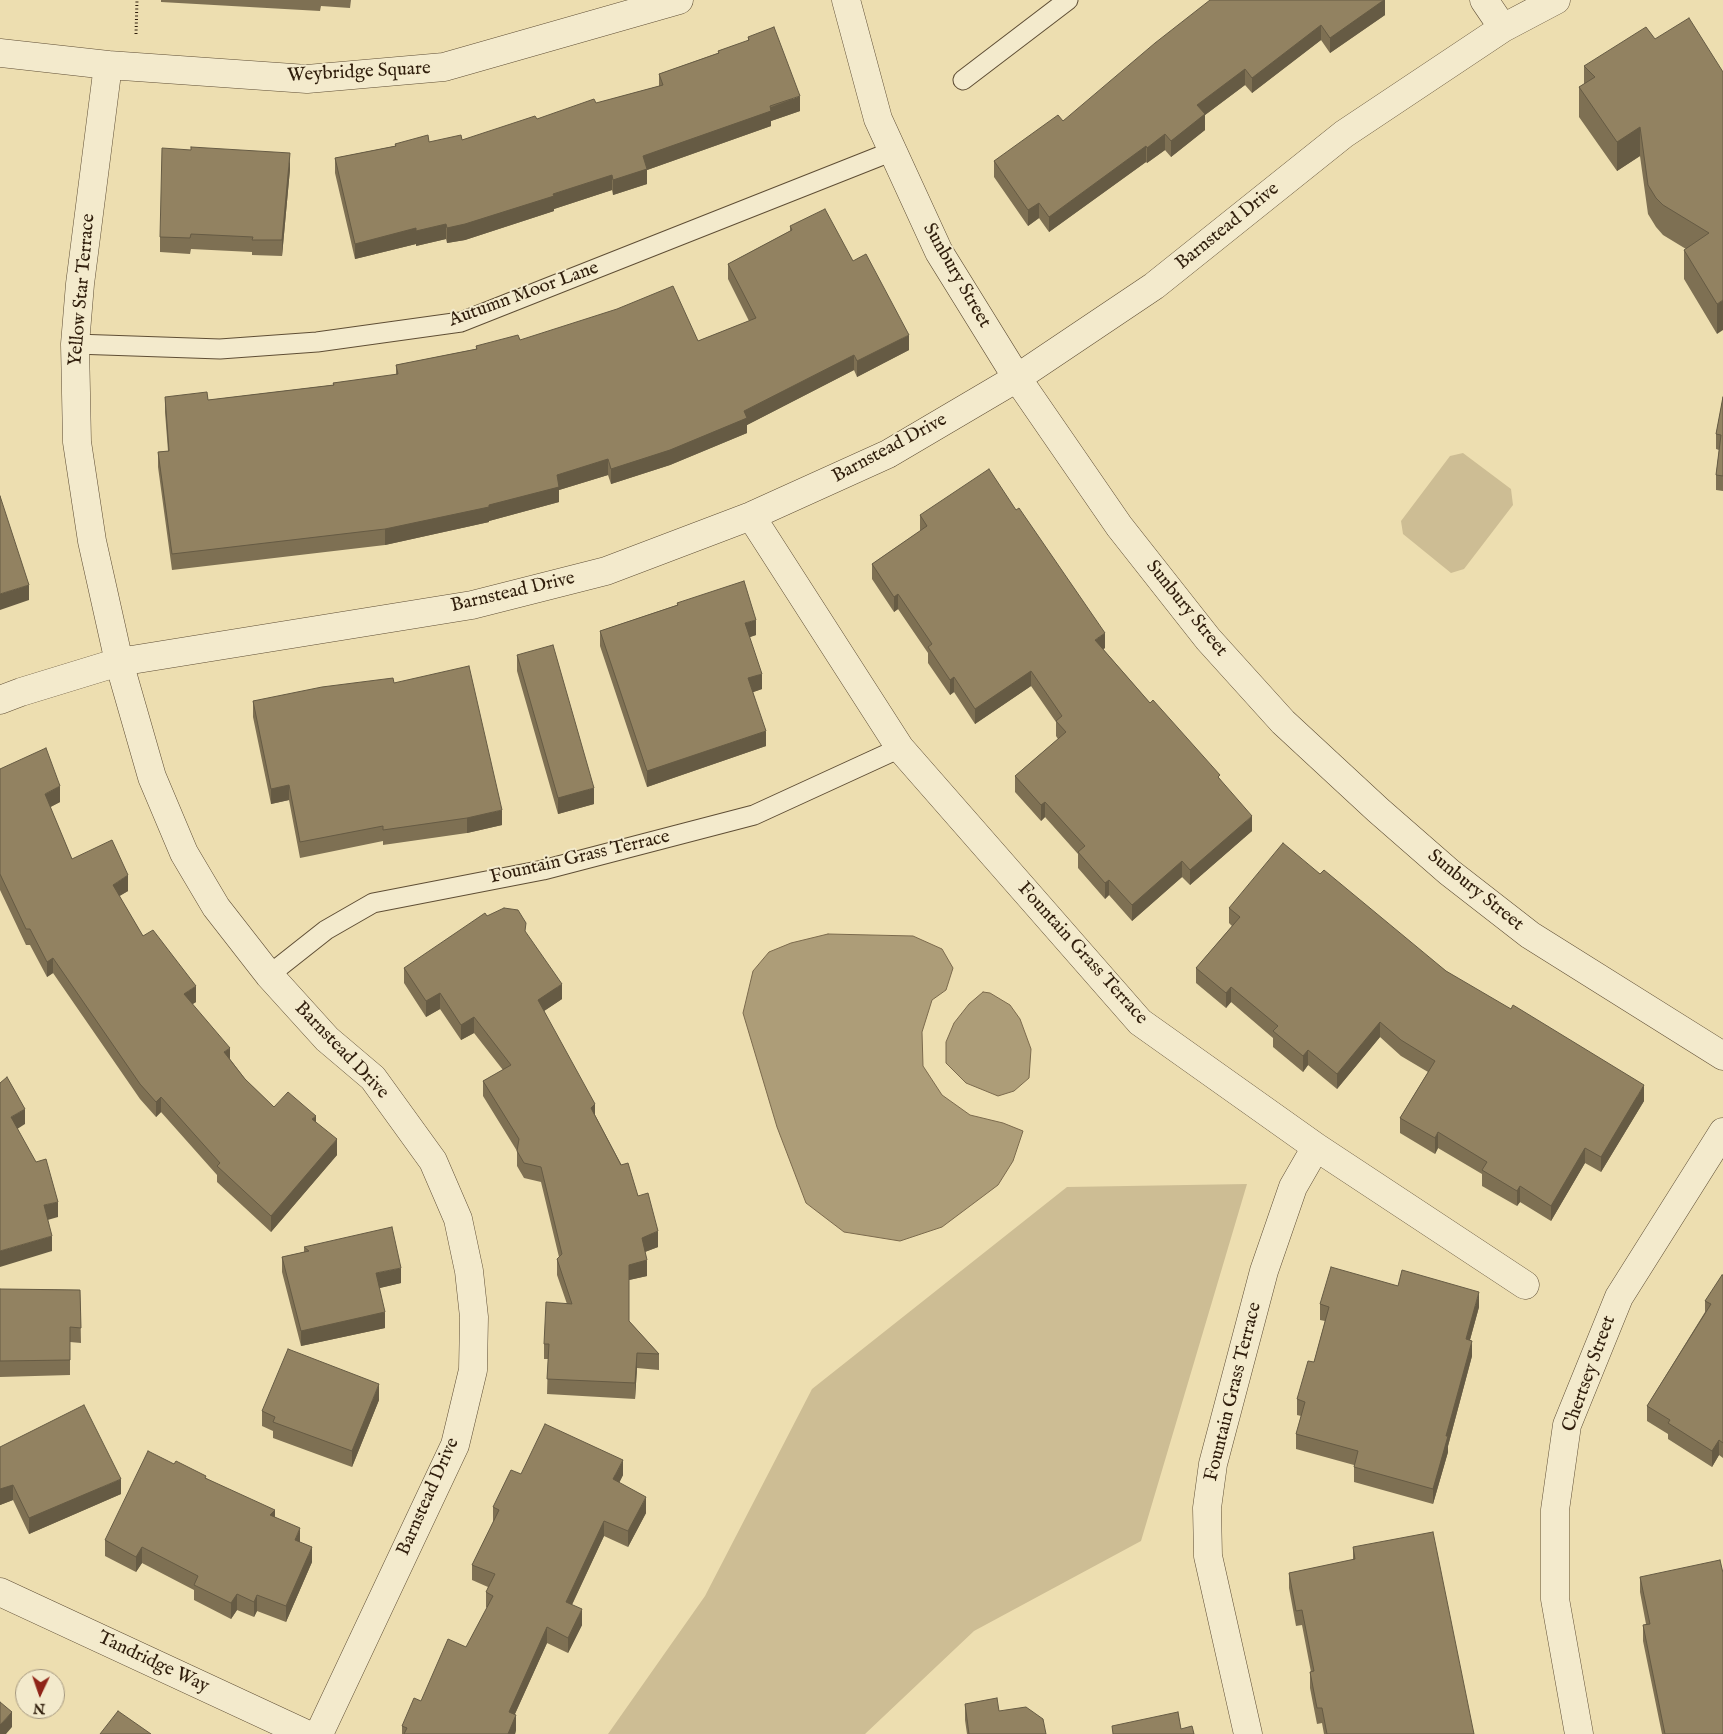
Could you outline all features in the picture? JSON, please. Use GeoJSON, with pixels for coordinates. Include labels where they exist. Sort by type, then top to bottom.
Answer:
{"type":"FeatureCollection","features":[{"type":"Feature","properties":{"kind":"street","name":"Weybridge Square"},"geometry":{"type":"LineString","coordinates":[[0,53],[108,65],[306,80],[444,67],[679,0]]}},
{"type":"Feature","properties":{"kind":"street","name":"Sunbury Street"},"geometry":{"type":"LineString","coordinates":[[846,0],[878,119],[939,252],[1017,378],[1125,533],[1208,639],[1283,722],[1442,866],[1530,935],[1723,1056]]}},
{"type":"Feature","properties":{"kind":"street"},"geometry":{"type":"LineString","coordinates":[[1484,0],[1503,28]]}},
{"type":"Feature","properties":{"kind":"street","name":"Barnstead Drive"},"geometry":{"type":"LineString","coordinates":[[0,700],[119,662],[472,605],[606,571],[751,516],[888,454],[1017,378],[1154,286],[1344,134],[1503,28],[1556,0]]}},
{"type":"Feature","properties":{"kind":"street","name":"Yellow Star Terrace"},"geometry":{"type":"LineString","coordinates":[[108,65],[80,284],[75,344],[77,442],[92,541],[119,662]]}},
{"type":"Feature","properties":{"kind":"street","name":"Fountain Grass Terrace"},"geometry":{"type":"LineString","coordinates":[[751,516],[900,748],[1140,1022],[1316,1147],[1525,1285]]}},
{"type":"Feature","properties":{"kind":"street","name":"Barnstead Drive"},"geometry":{"type":"LineString","coordinates":[[119,662],[152,777],[184,853],[216,907],[269,975],[326,1039],[373,1078],[432,1160],[458,1219],[469,1271],[474,1317],[473,1370],[455,1444],[319,1734]]}},
{"type":"Feature","properties":{"kind":"street","name":"Chertsey Street"},"geometry":{"type":"LineString","coordinates":[[1579,1734],[1555,1598],[1555,1510],[1568,1425],[1619,1296],[1723,1132]]}},
{"type":"Feature","properties":{"kind":"street","name":"Fountain Grass Terrace"},"geometry":{"type":"LineString","coordinates":[[1248,1734],[1208,1556],[1208,1508],[1213,1464],[1264,1271],[1293,1188],[1316,1147]]}},
{"type":"Feature","properties":{"kind":"street","name":"Tandridge Way"},"geometry":{"type":"LineString","coordinates":[[0,1592],[306,1734]]}},
{"type":"Feature","properties":{"kind":"lane"},"geometry":{"type":"LineString","coordinates":[[964,80],[1061,2]]}},
{"type":"Feature","properties":{"kind":"lane","name":"Autumn Moor Lane"},"geometry":{"type":"LineString","coordinates":[[75,344],[220,349],[317,342],[461,322],[893,151]]}},
{"type":"Feature","properties":{"kind":"lane","name":"Fountain Grass Terrace"},"geometry":{"type":"LineString","coordinates":[[269,975],[326,930],[373,903],[543,870],[754,815],[900,748]]}},
{"type":"Feature","properties":{"kind":"shaded area"},"geometry":{"type":"Polygon","coordinates":[[[1463,453],[1511,489],[1513,505],[1464,569],[1451,573],[1403,534],[1401,521],[1450,456],[1463,453]]]}},
{"type":"Feature","properties":{"kind":"shaded area"},"geometry":{"type":"Polygon","coordinates":[[[828,934],[913,936],[942,949],[953,968],[946,990],[932,1000],[922,1032],[923,1066],[942,1095],[970,1115],[1003,1123],[1023,1131],[1013,1161],[998,1185],[942,1227],[900,1241],[844,1232],[806,1203],[777,1127],[743,1013],[753,971],[769,952],[791,943],[828,934]]]}},
{"type":"Feature","properties":{"kind":"shaded area"},"geometry":{"type":"Polygon","coordinates":[[[983,992],[990,993],[1010,1005],[1020,1019],[1031,1049],[1029,1078],[1014,1091],[998,1096],[966,1083],[946,1063],[946,1042],[954,1023],[969,1004],[983,992]]]}},
{"type":"Feature","properties":{"kind":"shaded area"},"geometry":{"type":"Polygon","coordinates":[[[1247,1184],[1141,1541],[974,1631],[865,1734],[608,1734],[705,1596],[812,1389],[1067,1187],[1247,1184]]]}},
{"type":"Feature","properties":{"kind":"building"},"geometry":{"type":"Polygon","coordinates":[[[1210,0],[1384,0],[1330,38],[1321,25],[1252,78],[1245,69],[1197,105],[1205,114],[1171,141],[1165,134],[1049,217],[1039,203],[1028,210],[994,161],[1058,115],[1063,121],[1155,43],[1210,0]]]}},
{"type":"Feature","properties":{"kind":"building"},"geometry":{"type":"Polygon","coordinates":[[[1689,18],[1723,72],[1723,300],[1717,304],[1684,250],[1709,233],[1663,205],[1656,198],[1648,185],[1640,127],[1617,142],[1579,87],[1595,77],[1584,66],[1646,27],[1655,39],[1689,18]]]}},
{"type":"Feature","properties":{"kind":"building"},"geometry":{"type":"Polygon","coordinates":[[[774,27],[800,96],[770,106],[771,111],[643,156],[647,169],[613,180],[612,175],[553,194],[554,196],[465,224],[447,228],[446,224],[416,231],[416,228],[355,244],[335,158],[396,146],[395,144],[428,135],[429,142],[461,135],[462,140],[535,116],[537,119],[594,99],[596,103],[663,85],[659,74],[719,53],[718,51],[749,40],[748,37],[774,27]]]}},
{"type":"Feature","properties":{"kind":"building"},"geometry":{"type":"Polygon","coordinates":[[[191,147],[290,153],[282,240],[252,240],[253,237],[191,234],[190,238],[160,237],[162,148],[191,150],[191,147]]]}},
{"type":"Feature","properties":{"kind":"building"},"geometry":{"type":"Polygon","coordinates":[[[825,209],[853,261],[866,254],[909,335],[857,361],[854,355],[744,411],[747,418],[670,450],[611,469],[608,459],[557,475],[559,487],[489,505],[489,507],[385,529],[172,554],[158,452],[169,451],[165,397],[207,392],[208,400],[334,385],[333,383],[398,374],[396,365],[477,349],[476,346],[518,335],[520,340],[617,309],[673,286],[698,341],[756,318],[728,264],[792,230],[790,226],[825,209]]]}},
{"type":"Feature","properties":{"kind":"building"},"geometry":{"type":"Polygon","coordinates":[[[1723,397],[1723,476],[1716,475],[1721,435],[1716,434],[1723,397]]]}},
{"type":"Feature","properties":{"kind":"building"},"geometry":{"type":"Polygon","coordinates":[[[989,469],[1016,510],[1019,508],[1105,633],[1095,640],[1150,703],[1153,700],[1220,775],[1218,777],[1252,816],[1190,870],[1182,861],[1132,905],[1109,880],[1105,883],[1078,852],[1085,846],[1045,802],[1041,805],[1015,776],[1066,732],[1056,721],[1062,716],[1031,671],[975,709],[954,677],[950,680],[928,647],[932,644],[898,594],[894,597],[872,564],[927,526],[920,515],[989,469]]]}},
{"type":"Feature","properties":{"kind":"building"},"geometry":{"type":"Polygon","coordinates":[[[0,496],[29,585],[0,594],[0,496]]]}},
{"type":"Feature","properties":{"kind":"building"},"geometry":{"type":"Polygon","coordinates":[[[744,581],[756,620],[745,623],[762,674],[748,678],[766,731],[647,771],[600,631],[744,581]]]}},
{"type":"Feature","properties":{"kind":"building"},"geometry":{"type":"Polygon","coordinates":[[[553,645],[594,788],[558,798],[517,655],[553,645]]]}},
{"type":"Feature","properties":{"kind":"building"},"geometry":{"type":"Polygon","coordinates":[[[469,666],[502,810],[467,818],[383,830],[383,826],[300,842],[289,785],[271,789],[253,701],[322,687],[393,678],[394,683],[469,666]]]}},
{"type":"Feature","properties":{"kind":"building"},"geometry":{"type":"Polygon","coordinates":[[[46,748],[60,786],[45,794],[72,859],[112,840],[128,875],[113,885],[143,936],[153,930],[196,986],[184,994],[230,1048],[224,1052],[245,1079],[274,1107],[288,1092],[316,1116],[312,1119],[337,1139],[271,1216],[217,1166],[220,1163],[161,1097],[156,1102],[140,1084],[53,958],[47,962],[30,929],[26,929],[0,874],[0,769],[46,748]]]}},
{"type":"Feature","properties":{"kind":"building"},"geometry":{"type":"Polygon","coordinates":[[[1283,843],[1320,874],[1324,870],[1446,971],[1511,1009],[1513,1005],[1644,1085],[1601,1157],[1585,1148],[1551,1206],[1520,1186],[1517,1191],[1482,1170],[1487,1162],[1438,1132],[1435,1138],[1400,1118],[1435,1061],[1401,1040],[1380,1022],[1337,1074],[1308,1050],[1303,1056],[1273,1031],[1278,1026],[1231,987],[1226,993],[1196,968],[1240,917],[1229,908],[1283,843]]]}},
{"type":"Feature","properties":{"kind":"building"},"geometry":{"type":"Polygon","coordinates":[[[504,908],[518,910],[526,923],[525,931],[562,984],[538,1000],[595,1104],[591,1108],[621,1165],[628,1163],[638,1196],[648,1193],[658,1231],[642,1238],[647,1260],[629,1265],[629,1321],[659,1354],[637,1353],[635,1383],[547,1379],[549,1344],[544,1344],[546,1302],[572,1304],[557,1259],[562,1254],[541,1167],[524,1163],[517,1151],[519,1139],[483,1081],[511,1065],[474,1017],[461,1025],[440,993],[426,1001],[404,968],[485,913],[487,916],[504,908]]]}},
{"type":"Feature","properties":{"kind":"building"},"geometry":{"type":"Polygon","coordinates":[[[7,1077],[25,1109],[11,1117],[36,1162],[46,1159],[58,1202],[44,1205],[52,1236],[0,1251],[0,1083],[7,1077]]]}},
{"type":"Feature","properties":{"kind":"building"},"geometry":{"type":"Polygon","coordinates":[[[392,1227],[401,1268],[376,1273],[385,1312],[301,1331],[282,1257],[309,1251],[304,1247],[392,1227]]]}},
{"type":"Feature","properties":{"kind":"building"},"geometry":{"type":"Polygon","coordinates":[[[1331,1267],[1398,1286],[1402,1270],[1479,1292],[1466,1339],[1472,1341],[1433,1489],[1354,1467],[1358,1451],[1296,1434],[1305,1402],[1297,1399],[1308,1361],[1314,1362],[1329,1307],[1320,1304],[1331,1267]]]}},
{"type":"Feature","properties":{"kind":"building"},"geometry":{"type":"Polygon","coordinates":[[[1722,1275],[1723,1443],[1719,1440],[1712,1451],[1668,1423],[1670,1420],[1647,1406],[1711,1304],[1705,1301],[1722,1275]]]}},
{"type":"Feature","properties":{"kind":"building"},"geometry":{"type":"Polygon","coordinates":[[[0,1289],[80,1290],[81,1328],[70,1327],[70,1360],[0,1361],[0,1289]]]}},
{"type":"Feature","properties":{"kind":"building"},"geometry":{"type":"Polygon","coordinates":[[[288,1349],[379,1384],[352,1451],[273,1422],[275,1417],[262,1411],[288,1349]]]}},
{"type":"Feature","properties":{"kind":"building"},"geometry":{"type":"Polygon","coordinates":[[[84,1405],[121,1479],[29,1518],[13,1485],[0,1489],[0,1447],[84,1405]]]}},
{"type":"Feature","properties":{"kind":"building"},"geometry":{"type":"Polygon","coordinates":[[[545,1424],[623,1460],[613,1479],[646,1497],[628,1531],[604,1521],[566,1602],[582,1609],[568,1638],[547,1627],[509,1712],[516,1715],[508,1734],[404,1734],[407,1728],[402,1726],[414,1698],[421,1701],[448,1639],[466,1647],[493,1596],[486,1592],[495,1574],[472,1565],[499,1510],[493,1507],[511,1470],[521,1474],[545,1424]]]}},
{"type":"Feature","properties":{"kind":"building"},"geometry":{"type":"Polygon","coordinates":[[[148,1451],[174,1464],[176,1461],[206,1476],[205,1478],[275,1510],[270,1515],[300,1528],[295,1540],[312,1547],[286,1606],[257,1595],[254,1602],[237,1594],[231,1603],[194,1585],[198,1576],[142,1547],[136,1557],[105,1540],[148,1451]]]}},
{"type":"Feature","properties":{"kind":"building"},"geometry":{"type":"Polygon","coordinates":[[[1433,1532],[1474,1734],[1327,1734],[1322,1708],[1317,1708],[1310,1672],[1314,1671],[1302,1610],[1296,1611],[1289,1573],[1355,1559],[1353,1547],[1433,1532]]]}},
{"type":"Feature","properties":{"kind":"building"},"geometry":{"type":"Polygon","coordinates":[[[1720,1560],[1723,1573],[1723,1734],[1665,1734],[1643,1625],[1650,1624],[1640,1577],[1720,1560]]]}},
{"type":"Feature","properties":{"kind":"building"},"geometry":{"type":"Polygon","coordinates":[[[997,1698],[999,1711],[1026,1707],[1043,1719],[1046,1734],[969,1734],[965,1704],[997,1698]]]}},
{"type":"Feature","properties":{"kind":"building"},"geometry":{"type":"Polygon","coordinates":[[[0,1702],[12,1712],[0,1725],[0,1702]]]}},
{"type":"Feature","properties":{"kind":"building"},"geometry":{"type":"Polygon","coordinates":[[[118,1711],[151,1734],[100,1734],[118,1711]]]}},
{"type":"Feature","properties":{"kind":"building"},"geometry":{"type":"Polygon","coordinates":[[[1178,1712],[1181,1729],[1192,1726],[1194,1734],[1113,1734],[1112,1726],[1178,1712]]]}}]}
